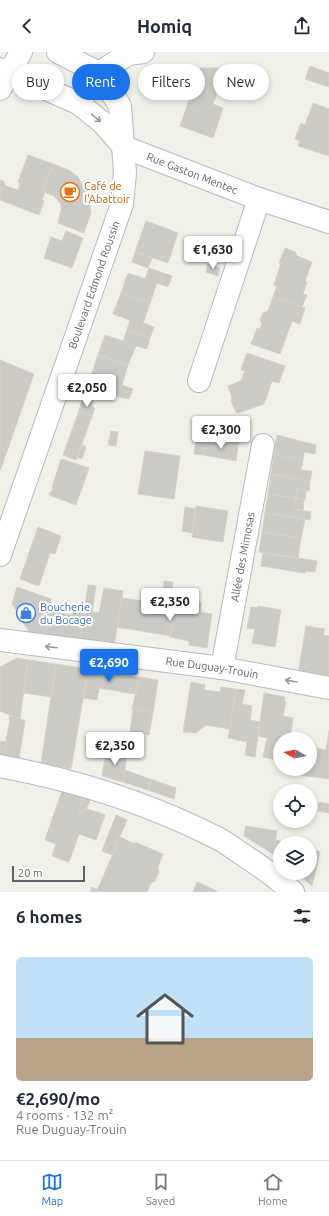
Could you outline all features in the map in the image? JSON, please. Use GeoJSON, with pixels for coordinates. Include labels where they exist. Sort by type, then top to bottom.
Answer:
{"type":"FeatureCollection","features":[{"type":"Feature","properties":{"kind":"street"},"geometry":{"type":"LineString","coordinates":[[21,52],[3,77],[78,102],[102,123],[124,147]]}},
{"type":"Feature","properties":{"kind":"street"},"geometry":{"type":"LineString","coordinates":[[58,52],[81,64]]}},
{"type":"Feature","properties":{"kind":"street"},"geometry":{"type":"LineString","coordinates":[[113,64],[128,54],[143,52]]}},
{"type":"Feature","properties":{"kind":"street","name":"Boulevard Edmond Roussin"},"geometry":{"type":"LineString","coordinates":[[0,556],[122,204],[125,174],[124,147],[120,106],[116,100]]}},
{"type":"Feature","properties":{"kind":"street","name":"Rue Gaston Mentec"},"geometry":{"type":"LineString","coordinates":[[124,147],[259,199],[329,222]]}},
{"type":"Feature","properties":{"kind":"street"},"geometry":{"type":"LineString","coordinates":[[199,382],[259,199]]}},
{"type":"Feature","properties":{"kind":"street","name":"Allée des Mimosas"},"geometry":{"type":"LineString","coordinates":[[222,668],[263,446]]}},
{"type":"Feature","properties":{"kind":"street","name":"Rue Duguay-Trouin"},"geometry":{"type":"LineString","coordinates":[[0,640],[222,668],[329,688]]}},
{"type":"Feature","properties":{"kind":"street"},"geometry":{"type":"LineString","coordinates":[[0,766],[22,770],[96,789],[162,813],[220,840],[275,876],[293,892]]}},
{"type":"Feature","properties":{"kind":"building"},"geometry":{"type":"Polygon","coordinates":[[[310,66],[329,73],[329,87],[305,79],[310,66]]]}},
{"type":"Feature","properties":{"kind":"building"},"geometry":{"type":"Polygon","coordinates":[[[205,68],[213,68],[213,100],[214,100],[213,104],[223,108],[213,138],[180,126],[189,100],[205,100],[205,68]]]}},
{"type":"Feature","properties":{"kind":"building"},"geometry":{"type":"Polygon","coordinates":[[[313,103],[329,109],[329,156],[298,146],[300,141],[295,139],[301,123],[305,125],[313,103]]]}},
{"type":"Feature","properties":{"kind":"building"},"geometry":{"type":"Polygon","coordinates":[[[28,155],[53,164],[42,191],[45,192],[42,200],[44,201],[39,215],[0,200],[0,180],[3,181],[6,186],[18,190],[20,183],[18,182],[28,155]]]}},
{"type":"Feature","properties":{"kind":"building"},"geometry":{"type":"Polygon","coordinates":[[[53,164],[69,170],[78,177],[89,198],[91,213],[84,233],[58,223],[61,204],[54,196],[42,191],[53,164]]]}},
{"type":"Feature","properties":{"kind":"building"},"geometry":{"type":"Polygon","coordinates":[[[146,221],[178,233],[168,263],[135,252],[146,221]]]}},
{"type":"Feature","properties":{"kind":"building"},"geometry":{"type":"Polygon","coordinates":[[[66,231],[83,238],[72,268],[44,258],[51,237],[62,241],[66,231]]]}},
{"type":"Feature","properties":{"kind":"building"},"geometry":{"type":"Polygon","coordinates":[[[285,248],[295,252],[297,256],[312,262],[305,281],[307,282],[303,294],[307,295],[302,307],[273,297],[277,286],[274,285],[281,263],[279,263],[285,248]]]}},
{"type":"Feature","properties":{"kind":"building"},"geometry":{"type":"Polygon","coordinates":[[[135,252],[152,258],[148,268],[132,262],[135,252]]]}},
{"type":"Feature","properties":{"kind":"building"},"geometry":{"type":"Polygon","coordinates":[[[208,264],[220,268],[218,276],[206,272],[208,264]]]}},
{"type":"Feature","properties":{"kind":"building"},"geometry":{"type":"Polygon","coordinates":[[[149,268],[172,276],[168,287],[157,283],[150,303],[121,293],[128,273],[145,279],[149,268]]]}},
{"type":"Feature","properties":{"kind":"building"},"geometry":{"type":"Polygon","coordinates":[[[121,293],[150,303],[143,323],[154,327],[150,338],[127,330],[130,320],[113,314],[121,293]]]}},
{"type":"Feature","properties":{"kind":"building"},"geometry":{"type":"Polygon","coordinates":[[[273,297],[305,308],[300,324],[292,321],[280,354],[251,344],[257,328],[260,329],[262,323],[260,320],[263,313],[268,311],[273,297]]]}},
{"type":"Feature","properties":{"kind":"building"},"geometry":{"type":"Polygon","coordinates":[[[127,330],[150,338],[147,349],[136,346],[128,365],[98,355],[105,335],[123,341],[127,330]]]}},
{"type":"Feature","properties":{"kind":"building"},"geometry":{"type":"Polygon","coordinates":[[[247,353],[285,366],[279,383],[272,381],[264,404],[238,413],[236,412],[231,401],[232,398],[228,386],[241,381],[245,371],[241,370],[247,353]]]}},
{"type":"Feature","properties":{"kind":"building"},"geometry":{"type":"Polygon","coordinates":[[[98,355],[128,365],[122,385],[133,389],[129,399],[104,394],[108,383],[91,376],[98,355]]]}},
{"type":"Feature","properties":{"kind":"building"},"geometry":{"type":"Polygon","coordinates":[[[0,360],[34,374],[0,471],[0,360]]]}},
{"type":"Feature","properties":{"kind":"building"},"geometry":{"type":"Polygon","coordinates":[[[82,400],[89,402],[90,400],[94,401],[92,407],[95,408],[92,416],[79,411],[82,400]]]}},
{"type":"Feature","properties":{"kind":"building"},"geometry":{"type":"Polygon","coordinates":[[[79,411],[92,416],[76,460],[63,455],[79,411]]]}},
{"type":"Feature","properties":{"kind":"building"},"geometry":{"type":"Polygon","coordinates":[[[209,426],[241,431],[238,446],[201,440],[202,437],[207,437],[209,426]]]}},
{"type":"Feature","properties":{"kind":"building"},"geometry":{"type":"Polygon","coordinates":[[[111,431],[118,432],[116,446],[108,445],[111,431]]]}},
{"type":"Feature","properties":{"kind":"building"},"geometry":{"type":"Polygon","coordinates":[[[277,435],[316,445],[315,454],[304,452],[303,460],[274,454],[277,435]]]}},
{"type":"Feature","properties":{"kind":"building"},"geometry":{"type":"Polygon","coordinates":[[[196,439],[201,440],[201,443],[206,444],[204,455],[194,454],[196,439]]]}},
{"type":"Feature","properties":{"kind":"building"},"geometry":{"type":"Polygon","coordinates":[[[201,440],[238,446],[236,461],[204,455],[206,444],[201,443],[201,440]]]}},
{"type":"Feature","properties":{"kind":"building"},"geometry":{"type":"Polygon","coordinates":[[[82,445],[86,447],[82,459],[77,457],[82,445]]]}},
{"type":"Feature","properties":{"kind":"building"},"geometry":{"type":"Polygon","coordinates":[[[145,451],[180,456],[174,499],[138,494],[145,451]]]}},
{"type":"Feature","properties":{"kind":"building"},"geometry":{"type":"Polygon","coordinates":[[[274,454],[303,460],[301,470],[312,471],[310,482],[271,474],[274,454]]]}},
{"type":"Feature","properties":{"kind":"building"},"geometry":{"type":"Polygon","coordinates":[[[61,459],[89,468],[76,505],[49,495],[53,488],[52,487],[61,459]]]}},
{"type":"Feature","properties":{"kind":"building"},"geometry":{"type":"Polygon","coordinates":[[[271,474],[310,482],[309,491],[297,489],[296,498],[268,494],[271,474]]]}},
{"type":"Feature","properties":{"kind":"building"},"geometry":{"type":"Polygon","coordinates":[[[297,489],[306,491],[305,500],[296,498],[297,489]]]}},
{"type":"Feature","properties":{"kind":"building"},"geometry":{"type":"Polygon","coordinates":[[[268,494],[296,498],[294,509],[311,512],[310,520],[265,513],[268,494]]]}},
{"type":"Feature","properties":{"kind":"building"},"geometry":{"type":"Polygon","coordinates":[[[296,498],[304,500],[303,510],[294,509],[296,498]]]}},
{"type":"Feature","properties":{"kind":"building"},"geometry":{"type":"Polygon","coordinates":[[[196,506],[228,511],[223,542],[192,537],[196,506]]]}},
{"type":"Feature","properties":{"kind":"building"},"geometry":{"type":"Polygon","coordinates":[[[185,507],[196,509],[192,533],[182,531],[185,507]]]}},
{"type":"Feature","properties":{"kind":"building"},"geometry":{"type":"Polygon","coordinates":[[[265,513],[305,519],[301,538],[262,532],[265,513]]]}},
{"type":"Feature","properties":{"kind":"building"},"geometry":{"type":"Polygon","coordinates":[[[38,527],[61,536],[55,554],[50,553],[39,586],[20,579],[38,527]]]}},
{"type":"Feature","properties":{"kind":"building"},"geometry":{"type":"Polygon","coordinates":[[[262,532],[301,538],[298,558],[259,552],[262,532]]]}},
{"type":"Feature","properties":{"kind":"building"},"geometry":{"type":"Polygon","coordinates":[[[263,553],[317,561],[315,572],[306,571],[305,573],[261,566],[263,553]]]}},
{"type":"Feature","properties":{"kind":"building"},"geometry":{"type":"Polygon","coordinates":[[[164,581],[173,582],[172,590],[163,589],[164,581]]]}},
{"type":"Feature","properties":{"kind":"building"},"geometry":{"type":"Polygon","coordinates":[[[88,585],[96,586],[92,612],[99,613],[104,588],[123,591],[114,646],[80,640],[88,585]]]}},
{"type":"Feature","properties":{"kind":"building"},"geometry":{"type":"Polygon","coordinates":[[[17,587],[51,599],[46,635],[29,632],[12,604],[17,587]]]}},
{"type":"Feature","properties":{"kind":"building"},"geometry":{"type":"Polygon","coordinates":[[[163,589],[172,590],[170,601],[161,599],[163,589]]]}},
{"type":"Feature","properties":{"kind":"building"},"geometry":{"type":"Polygon","coordinates":[[[122,598],[157,603],[157,599],[170,601],[165,635],[117,627],[122,598]]]}},
{"type":"Feature","properties":{"kind":"building"},"geometry":{"type":"Polygon","coordinates":[[[176,599],[201,603],[200,612],[212,614],[207,648],[189,645],[189,641],[170,637],[176,599]]]}},
{"type":"Feature","properties":{"kind":"building"},"geometry":{"type":"Polygon","coordinates":[[[258,606],[281,610],[275,647],[252,643],[255,629],[247,628],[251,607],[257,608],[258,606]]]}},
{"type":"Feature","properties":{"kind":"building"},"geometry":{"type":"Polygon","coordinates":[[[169,608],[175,609],[171,636],[165,635],[169,608]]]}},
{"type":"Feature","properties":{"kind":"building"},"geometry":{"type":"Polygon","coordinates":[[[49,611],[72,615],[73,611],[84,613],[80,640],[46,635],[49,611]]]}},
{"type":"Feature","properties":{"kind":"building"},"geometry":{"type":"Polygon","coordinates":[[[306,626],[325,629],[323,635],[329,636],[329,679],[298,674],[306,626]]]}},
{"type":"Feature","properties":{"kind":"building"},"geometry":{"type":"Polygon","coordinates":[[[17,658],[28,660],[20,719],[0,711],[0,667],[17,658]]]}},
{"type":"Feature","properties":{"kind":"building"},"geometry":{"type":"Polygon","coordinates":[[[28,660],[56,664],[51,697],[24,693],[28,660]]]}},
{"type":"Feature","properties":{"kind":"building"},"geometry":{"type":"Polygon","coordinates":[[[56,664],[88,669],[71,769],[41,763],[56,664]]]}},
{"type":"Feature","properties":{"kind":"building"},"geometry":{"type":"Polygon","coordinates":[[[88,669],[139,677],[136,693],[99,688],[97,700],[84,698],[88,669]]]}},
{"type":"Feature","properties":{"kind":"building"},"geometry":{"type":"Polygon","coordinates":[[[139,677],[158,680],[153,713],[132,709],[139,677]]]}},
{"type":"Feature","properties":{"kind":"building"},"geometry":{"type":"Polygon","coordinates":[[[191,682],[205,685],[204,690],[220,692],[221,687],[236,689],[230,729],[206,725],[196,733],[183,732],[191,682]]]}},
{"type":"Feature","properties":{"kind":"building"},"geometry":{"type":"Polygon","coordinates":[[[236,689],[245,690],[242,704],[252,706],[250,720],[260,722],[255,757],[245,755],[247,742],[228,738],[236,689]]]}},
{"type":"Feature","properties":{"kind":"building"},"geometry":{"type":"Polygon","coordinates":[[[264,693],[285,697],[284,701],[286,702],[283,716],[293,718],[291,732],[273,732],[273,759],[263,757],[267,738],[258,736],[264,693]]]}},
{"type":"Feature","properties":{"kind":"building"},"geometry":{"type":"Polygon","coordinates":[[[133,709],[153,713],[149,735],[130,733],[133,709]]]}},
{"type":"Feature","properties":{"kind":"building"},"geometry":{"type":"Polygon","coordinates":[[[10,715],[25,721],[19,759],[3,757],[10,715]]]}},
{"type":"Feature","properties":{"kind":"building"},"geometry":{"type":"Polygon","coordinates":[[[329,731],[329,779],[307,776],[317,776],[317,748],[326,750],[329,731]]]}},
{"type":"Feature","properties":{"kind":"building"},"geometry":{"type":"Polygon","coordinates":[[[0,741],[6,742],[3,757],[0,756],[0,741]]]}},
{"type":"Feature","properties":{"kind":"building"},"geometry":{"type":"Polygon","coordinates":[[[106,752],[127,755],[123,782],[102,776],[106,752]]]}},
{"type":"Feature","properties":{"kind":"building"},"geometry":{"type":"Polygon","coordinates":[[[125,770],[150,779],[148,790],[123,782],[125,770]]]}},
{"type":"Feature","properties":{"kind":"building"},"geometry":{"type":"Polygon","coordinates":[[[150,779],[176,788],[174,799],[148,790],[150,779]]]}},
{"type":"Feature","properties":{"kind":"building"},"geometry":{"type":"Polygon","coordinates":[[[62,791],[84,796],[78,812],[83,813],[85,808],[105,815],[96,840],[79,834],[69,862],[52,856],[56,844],[45,840],[62,791]]]}},
{"type":"Feature","properties":{"kind":"building"},"geometry":{"type":"Polygon","coordinates":[[[84,796],[91,798],[83,813],[78,812],[84,796]]]}},
{"type":"Feature","properties":{"kind":"building"},"geometry":{"type":"Polygon","coordinates":[[[319,802],[329,804],[329,813],[318,811],[319,802]]]}},
{"type":"Feature","properties":{"kind":"building"},"geometry":{"type":"Polygon","coordinates":[[[116,815],[127,820],[112,855],[102,851],[116,815]]]}},
{"type":"Feature","properties":{"kind":"building"},"geometry":{"type":"Polygon","coordinates":[[[246,826],[277,831],[276,836],[273,836],[273,854],[244,836],[246,826]]]}},
{"type":"Feature","properties":{"kind":"building"},"geometry":{"type":"Polygon","coordinates":[[[120,837],[163,854],[158,867],[159,872],[155,881],[151,883],[147,892],[97,891],[120,837]]]}},
{"type":"Feature","properties":{"kind":"building"},"geometry":{"type":"Polygon","coordinates":[[[317,851],[320,852],[317,865],[317,851]]]}},
{"type":"Feature","properties":{"kind":"building"},"geometry":{"type":"Polygon","coordinates":[[[305,880],[313,880],[312,886],[305,880]]]}},
{"type":"Feature","properties":{"kind":"building"},"geometry":{"type":"Polygon","coordinates":[[[197,882],[217,891],[193,892],[197,882]]]}},
{"type":"Feature","properties":{"kind":"building"},"geometry":{"type":"Polygon","coordinates":[[[92,887],[98,890],[97,892],[90,892],[92,887]]]}},
{"type":"Feature","properties":{"kind":"place","name":"Café de l'Abattoir"},"geometry":{"type":"Point","coordinates":[70,192]}},
{"type":"Feature","properties":{"kind":"place","name":"Boucherie du Bocage"},"geometry":{"type":"Point","coordinates":[26,613]}}]}
